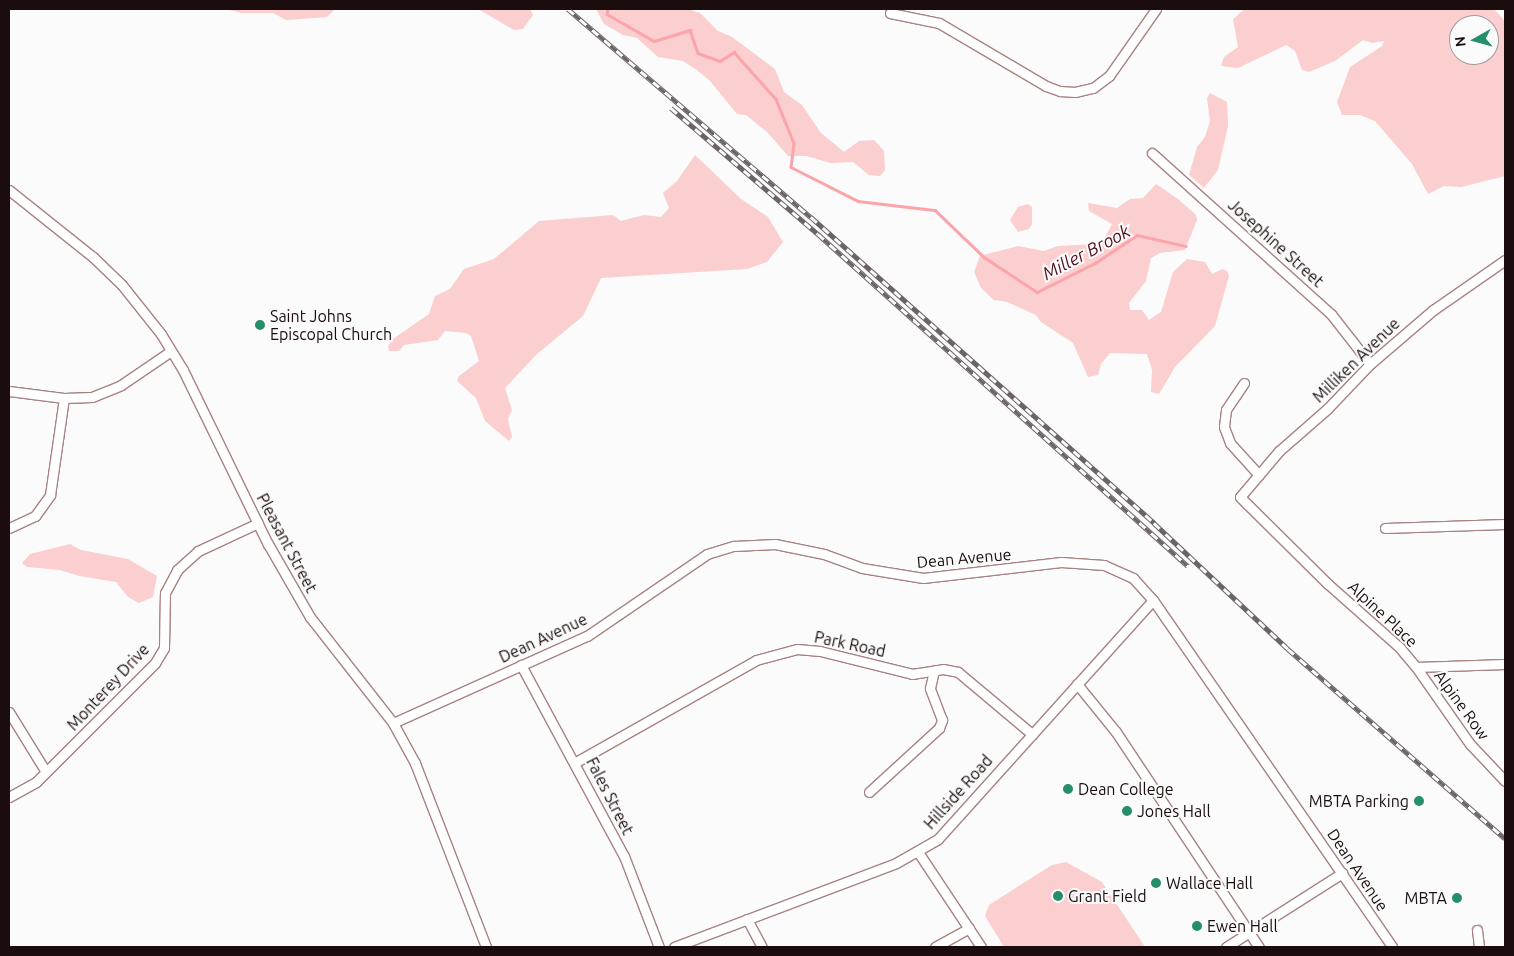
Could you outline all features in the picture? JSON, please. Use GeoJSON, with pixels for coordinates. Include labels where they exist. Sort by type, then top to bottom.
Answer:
{"type":"FeatureCollection","features":[{"type":"Feature","properties":{"kind":"street"},"geometry":{"type":"LineString","coordinates":[[890,13],[939,23],[1036,81],[1068,92],[1093,88],[1109,76],[1156,9]]}},
{"type":"Feature","properties":{"kind":"street","name":"Josephine Street"},"geometry":{"type":"LineString","coordinates":[[1152,153],[1331,314],[1370,364]]}},
{"type":"Feature","properties":{"kind":"street","name":"Pleasant Street"},"geometry":{"type":"LineString","coordinates":[[9,190],[92,257],[122,285],[171,351],[258,522],[310,617],[392,723],[415,763],[431,800],[486,947]]}},
{"type":"Feature","properties":{"kind":"street","name":"Milliken Avenue"},"geometry":{"type":"LineString","coordinates":[[1328,584],[1240,497],[1279,451],[1327,409],[1370,364],[1433,310],[1505,260]]}},
{"type":"Feature","properties":{"kind":"street"},"geometry":{"type":"LineString","coordinates":[[9,391],[64,398],[92,397],[108,392],[171,351]]}},
{"type":"Feature","properties":{"kind":"street"},"geometry":{"type":"LineString","coordinates":[[1244,383],[1226,410],[1224,426],[1230,443],[1259,475]]}},
{"type":"Feature","properties":{"kind":"street"},"geometry":{"type":"LineString","coordinates":[[9,528],[35,516],[50,495],[64,398]]}},
{"type":"Feature","properties":{"kind":"street","name":"Monterey Drive"},"geometry":{"type":"LineString","coordinates":[[9,797],[26,790],[46,772],[160,656],[164,648],[165,593],[177,570],[206,547],[258,522]]}},
{"type":"Feature","properties":{"kind":"street"},"geometry":{"type":"LineString","coordinates":[[1385,528],[1505,524]]}},
{"type":"Feature","properties":{"kind":"street","name":"Dean Avenue"},"geometry":{"type":"LineString","coordinates":[[392,723],[587,636],[707,554],[746,544],[775,544],[824,554],[862,568],[923,578],[1061,562],[1104,565],[1133,578],[1153,600],[1392,947]]}},
{"type":"Feature","properties":{"kind":"street","name":"Alpine Place"},"geometry":{"type":"LineString","coordinates":[[1328,584],[1400,648],[1416,668],[1505,664]]}},
{"type":"Feature","properties":{"kind":"street","name":"Hillside Road"},"geometry":{"type":"LineString","coordinates":[[674,947],[896,863],[938,839],[1153,600]]}},
{"type":"Feature","properties":{"kind":"street","name":"Park Road"},"geometry":{"type":"LineString","coordinates":[[576,762],[756,660],[798,649],[820,651],[912,674],[943,669],[966,677],[1032,734]]}},
{"type":"Feature","properties":{"kind":"street","name":"Fales Street"},"geometry":{"type":"LineString","coordinates":[[521,665],[576,762],[624,856],[660,947]]}},
{"type":"Feature","properties":{"kind":"street","name":"Alpine Row"},"geometry":{"type":"LineString","coordinates":[[1416,668],[1470,744],[1505,781]]}},
{"type":"Feature","properties":{"kind":"street"},"geometry":{"type":"LineString","coordinates":[[869,792],[939,728],[942,720],[930,688],[934,670]]}},
{"type":"Feature","properties":{"kind":"street"},"geometry":{"type":"LineString","coordinates":[[1077,684],[1116,732],[1259,947]]}},
{"type":"Feature","properties":{"kind":"street"},"geometry":{"type":"LineString","coordinates":[[9,712],[46,772]]}},
{"type":"Feature","properties":{"kind":"street"},"geometry":{"type":"LineString","coordinates":[[918,852],[981,947]]}},
{"type":"Feature","properties":{"kind":"street"},"geometry":{"type":"LineString","coordinates":[[1226,947],[1342,873]]}},
{"type":"Feature","properties":{"kind":"street"},"geometry":{"type":"LineString","coordinates":[[747,919],[762,947]]}},
{"type":"Feature","properties":{"kind":"street"},"geometry":{"type":"LineString","coordinates":[[935,947],[969,928]]}},
{"type":"Feature","properties":{"kind":"street"},"geometry":{"type":"LineString","coordinates":[[1477,930],[1479,947]]}},
{"type":"Feature","properties":{"kind":"shaded area"},"geometry":{"type":"Polygon","coordinates":[[[225,9],[335,9],[327,17],[286,20],[273,13],[242,13],[225,9]]]}},
{"type":"Feature","properties":{"kind":"shaded area"},"geometry":{"type":"Polygon","coordinates":[[[478,9],[530,9],[533,15],[523,29],[514,30],[478,9]]]}},
{"type":"Feature","properties":{"kind":"shaded area"},"geometry":{"type":"Polygon","coordinates":[[[596,9],[688,9],[700,13],[718,31],[732,37],[775,69],[784,92],[802,105],[821,133],[844,152],[859,141],[874,140],[884,151],[885,170],[880,176],[869,175],[853,162],[831,163],[806,156],[788,156],[768,133],[746,115],[737,114],[710,81],[697,70],[683,61],[658,57],[637,38],[623,35],[604,24],[596,9]]]}},
{"type":"Feature","properties":{"kind":"shaded area"},"geometry":{"type":"Polygon","coordinates":[[[1245,9],[1494,9],[1505,21],[1505,176],[1461,187],[1444,186],[1428,194],[1412,164],[1375,121],[1360,115],[1342,115],[1337,102],[1350,67],[1382,46],[1384,41],[1372,43],[1363,40],[1335,61],[1309,72],[1302,70],[1295,51],[1286,45],[1238,68],[1221,66],[1224,57],[1238,47],[1233,19],[1245,9]]]}},
{"type":"Feature","properties":{"kind":"shaded area"},"geometry":{"type":"Polygon","coordinates":[[[1210,93],[1227,102],[1228,126],[1218,170],[1204,188],[1189,175],[1197,147],[1205,137],[1210,121],[1207,98],[1210,93]]]}},
{"type":"Feature","properties":{"kind":"shaded area"},"geometry":{"type":"Polygon","coordinates":[[[695,155],[741,199],[768,217],[783,242],[767,262],[747,269],[601,278],[583,316],[537,354],[505,388],[512,410],[508,419],[512,437],[509,441],[485,421],[476,398],[457,381],[459,376],[479,361],[471,336],[466,333],[445,331],[438,340],[404,345],[399,351],[389,351],[388,346],[393,339],[429,314],[435,296],[450,289],[464,269],[494,259],[539,221],[613,215],[621,221],[644,215],[661,217],[669,208],[663,193],[677,181],[695,155]]]}},
{"type":"Feature","properties":{"kind":"shaded area"},"geometry":{"type":"Polygon","coordinates":[[[1156,184],[1178,199],[1196,215],[1197,220],[1185,250],[1160,253],[1151,258],[1146,281],[1129,303],[1130,310],[1142,310],[1149,320],[1161,312],[1173,272],[1187,259],[1205,262],[1212,274],[1222,269],[1227,271],[1229,276],[1215,326],[1175,367],[1159,394],[1151,392],[1152,370],[1147,354],[1110,353],[1101,364],[1098,375],[1088,377],[1073,343],[1041,322],[1036,315],[1007,302],[994,300],[981,288],[974,272],[980,256],[1018,246],[1044,251],[1058,246],[1095,244],[1105,237],[1112,224],[1089,211],[1088,203],[1117,208],[1130,199],[1143,198],[1156,184]]]}},
{"type":"Feature","properties":{"kind":"shaded area"},"geometry":{"type":"Polygon","coordinates":[[[1028,204],[1032,207],[1032,224],[1029,229],[1018,232],[1010,220],[1018,207],[1028,204]]]}},
{"type":"Feature","properties":{"kind":"shaded area"},"geometry":{"type":"Polygon","coordinates":[[[70,544],[81,550],[128,559],[157,576],[153,597],[139,603],[128,597],[116,582],[79,576],[60,570],[27,567],[22,563],[30,554],[70,544]]]}},
{"type":"Feature","properties":{"kind":"shaded area","name":"Grant Field"},"geometry":{"type":"Polygon","coordinates":[[[1066,862],[1102,882],[1145,947],[1004,947],[985,916],[989,905],[1052,865],[1066,862]]]}},
{"type":"Feature","properties":{"kind":"waterway","name":"Miller Brook"},"geometry":{"type":"LineString","coordinates":[[608,9],[607,14],[654,41],[690,30],[698,53],[720,61],[734,52],[776,99],[794,143],[791,167],[858,201],[935,210],[984,257],[1037,292],[1095,263],[1137,235],[1186,246]]}},
{"type":"Feature","properties":{"kind":"railway"},"geometry":{"type":"LineString","coordinates":[[568,9],[811,217],[1154,523],[1288,649],[1505,838]]}},
{"type":"Feature","properties":{"kind":"railway"},"geometry":{"type":"LineString","coordinates":[[671,108],[818,234],[1188,566]]}},
{"type":"Feature","properties":{"kind":"place","name":"Saint Johns Episcopal Church"},"geometry":{"type":"Point","coordinates":[260,325]}},
{"type":"Feature","properties":{"kind":"place","name":"Dean College"},"geometry":{"type":"Point","coordinates":[1068,789]}},
{"type":"Feature","properties":{"kind":"place","name":"MBTA Parking"},"geometry":{"type":"Point","coordinates":[1419,801]}},
{"type":"Feature","properties":{"kind":"place","name":"Jones Hall"},"geometry":{"type":"Point","coordinates":[1127,811]}},
{"type":"Feature","properties":{"kind":"place","name":"Wallace Hall"},"geometry":{"type":"Point","coordinates":[1156,883]}},
{"type":"Feature","properties":{"kind":"place","name":"Grant Field"},"geometry":{"type":"Point","coordinates":[1058,896]}},
{"type":"Feature","properties":{"kind":"place","name":"MBTA"},"geometry":{"type":"Point","coordinates":[1457,898]}},
{"type":"Feature","properties":{"kind":"place","name":"Ewen Hall"},"geometry":{"type":"Point","coordinates":[1197,926]}}]}
